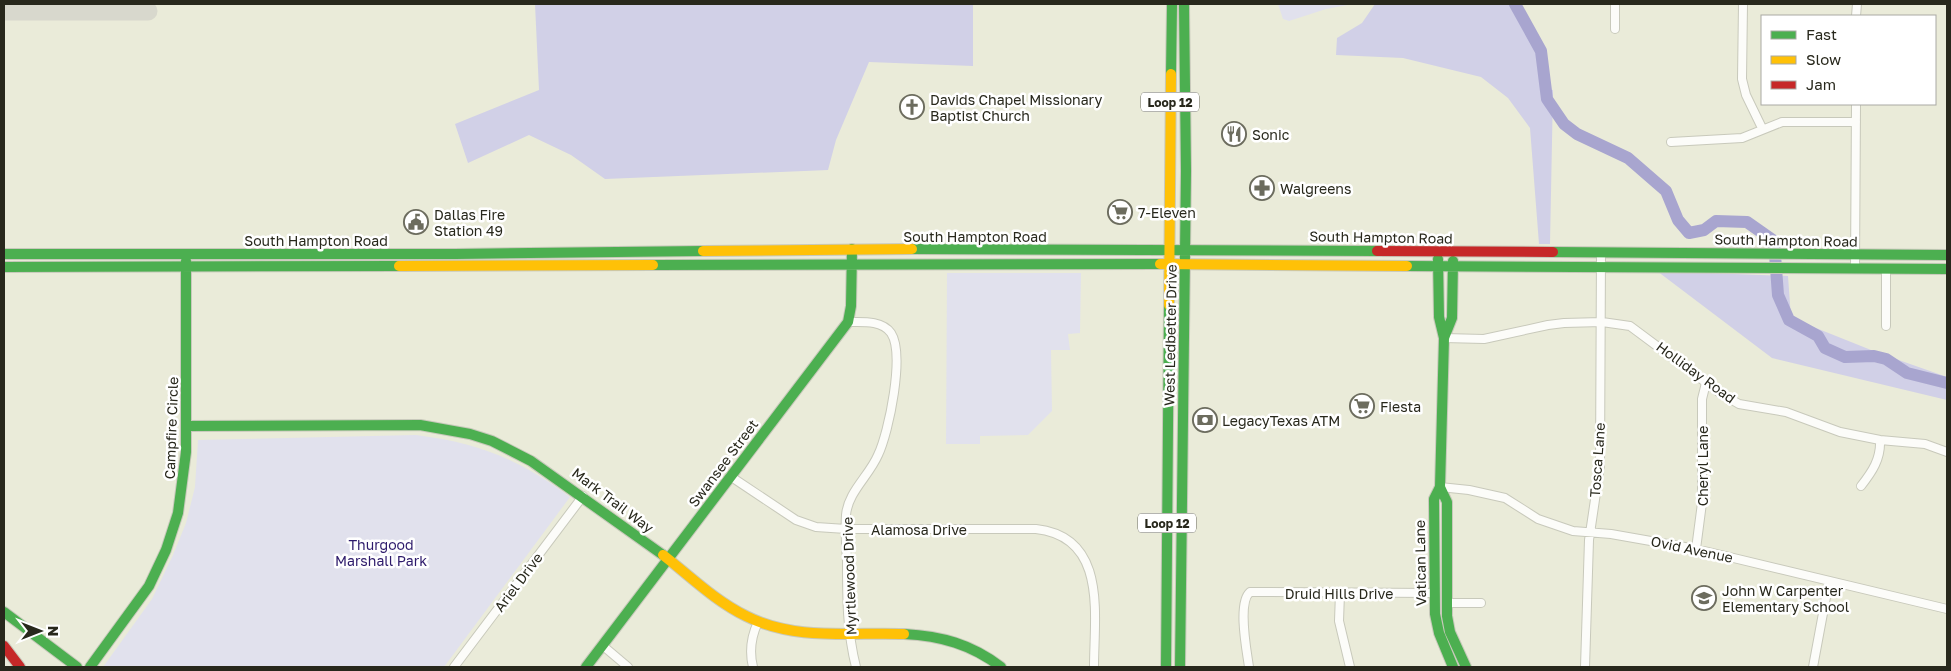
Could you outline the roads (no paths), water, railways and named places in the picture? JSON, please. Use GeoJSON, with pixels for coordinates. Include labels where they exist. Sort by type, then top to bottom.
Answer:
{"type":"FeatureCollection","features":[{"type":"Feature","properties":{"kind":"main road","name":"West Ledbetter Drive"},"geometry":{"type":"LineString","coordinates":[[1166,667],[1172,4]]}},
{"type":"Feature","properties":{"kind":"main road","name":"West Ledbetter Drive"},"geometry":{"type":"LineString","coordinates":[[1180,667],[1186,103],[1184,4]]}},
{"type":"Feature","properties":{"kind":"main road"},"geometry":{"type":"LineString","coordinates":[[1170,103],[1186,103]]}},
{"type":"Feature","properties":{"kind":"main road"},"geometry":{"type":"LineString","coordinates":[[848,322],[851,306],[852,249]]}},
{"type":"Feature","properties":{"kind":"main road","name":"South Hampton Road"},"geometry":{"type":"LineString","coordinates":[[4,254],[455,254],[852,249],[1947,255]]}},
{"type":"Feature","properties":{"kind":"main road"},"geometry":{"type":"LineString","coordinates":[[750,251],[750,265]]}},
{"type":"Feature","properties":{"kind":"main road"},"geometry":{"type":"LineString","coordinates":[[958,264],[960,251]]}},
{"type":"Feature","properties":{"kind":"main road"},"geometry":{"type":"LineString","coordinates":[[1382,251],[1382,265]]}},
{"type":"Feature","properties":{"kind":"main road","name":"Vatican Lane"},"geometry":{"type":"LineString","coordinates":[[1438,252],[1439,317],[1444,338],[1440,487],[1434,499],[1433,593],[1439,633],[1453,667]]}},
{"type":"Feature","properties":{"kind":"main road","name":"Vatican Lane"},"geometry":{"type":"LineString","coordinates":[[1444,338],[1452,318],[1453,252]]}},
{"type":"Feature","properties":{"kind":"main road","name":"Campfire Circle"},"geometry":{"type":"LineString","coordinates":[[90,667],[138,603],[158,566],[172,533],[184,483],[186,426],[186,253]]}},
{"type":"Feature","properties":{"kind":"main road"},"geometry":{"type":"LineString","coordinates":[[455,254],[455,266]]}},
{"type":"Feature","properties":{"kind":"main road"},"geometry":{"type":"LineString","coordinates":[[1886,255],[1886,269]]}},
{"type":"Feature","properties":{"kind":"main road","name":"South Hampton Road"},"geometry":{"type":"LineString","coordinates":[[4,267],[1185,264],[1947,269]]}},
{"type":"Feature","properties":{"kind":"main road","name":"Swansee Street"},"geometry":{"type":"LineString","coordinates":[[586,667],[848,322]]}},
{"type":"Feature","properties":{"kind":"main road"},"geometry":{"type":"LineString","coordinates":[[1168,379],[1184,382]]}},
{"type":"Feature","properties":{"kind":"main road","name":"Mark Trail Way"},"geometry":{"type":"LineString","coordinates":[[186,426],[438,427],[492,440],[514,449],[556,474],[723,601],[758,622],[801,632],[850,636],[910,635],[941,638],[972,648],[1001,667]]}},
{"type":"Feature","properties":{"kind":"main road","name":"Vatican Lane"},"geometry":{"type":"LineString","coordinates":[[1440,487],[1447,502],[1446,603],[1450,632],[1466,667]]}},
{"type":"Feature","properties":{"kind":"main road"},"geometry":{"type":"LineString","coordinates":[[1433,593],[1446,603]]}},
{"type":"Feature","properties":{"kind":"main road"},"geometry":{"type":"LineString","coordinates":[[4,612],[77,667]]}},
{"type":"Feature","properties":{"kind":"main road"},"geometry":{"type":"LineString","coordinates":[[4,646],[20,667]]}},
{"type":"Feature","properties":{"kind":"main road"},"geometry":{"type":"LineString","coordinates":[[4,660],[14,667]]}},
{"type":"Feature","properties":{"kind":"street"},"geometry":{"type":"LineString","coordinates":[[1615,4],[1615,29]]}},
{"type":"Feature","properties":{"kind":"street"},"geometry":{"type":"LineString","coordinates":[[1743,4],[1742,79],[1746,95],[1762,128]]}},
{"type":"Feature","properties":{"kind":"street"},"geometry":{"type":"LineString","coordinates":[[1855,269],[1856,105]]}},
{"type":"Feature","properties":{"kind":"street"},"geometry":{"type":"LineString","coordinates":[[1671,142],[1742,138],[1762,128],[1782,122],[1856,122]]}},
{"type":"Feature","properties":{"kind":"street","name":"Tosca Lane"},"geometry":{"type":"LineString","coordinates":[[1585,667],[1585,613],[1590,532],[1600,466],[1601,253]]}},
{"type":"Feature","properties":{"kind":"street"},"geometry":{"type":"LineString","coordinates":[[1886,269],[1886,326]]}},
{"type":"Feature","properties":{"kind":"street","name":"Myrtlewood Drive"},"geometry":{"type":"LineString","coordinates":[[848,322],[871,322],[883,326],[890,332],[894,341],[895,353],[892,417],[886,437],[878,458],[848,505],[846,529],[850,636],[856,667]]}},
{"type":"Feature","properties":{"kind":"street","name":"Holliday Road"},"geometry":{"type":"LineString","coordinates":[[1444,338],[1484,339],[1548,325],[1602,322],[1624,325],[1639,331],[1706,383],[1739,404],[1786,412],[1828,429],[1880,440],[1925,444],[1947,452]]}},
{"type":"Feature","properties":{"kind":"street","name":"Cheryl Lane"},"geometry":{"type":"LineString","coordinates":[[1696,549],[1702,503],[1702,399],[1706,383]]}},
{"type":"Feature","properties":{"kind":"street"},"geometry":{"type":"LineString","coordinates":[[1861,486],[1874,470],[1881,450],[1880,440]]}},
{"type":"Feature","properties":{"kind":"street","name":"Alamosa Drive"},"geometry":{"type":"LineString","coordinates":[[730,476],[796,520],[816,527],[846,529],[1036,529],[1058,535],[1074,544],[1089,566],[1094,594],[1094,667]]}},
{"type":"Feature","properties":{"kind":"street","name":"Ovid Avenue"},"geometry":{"type":"LineString","coordinates":[[1440,487],[1489,493],[1505,498],[1551,524],[1573,531],[1644,539],[1696,549],[1947,608]]}},
{"type":"Feature","properties":{"kind":"street","name":"Ariel Drive"},"geometry":{"type":"LineString","coordinates":[[454,667],[583,496]]}},
{"type":"Feature","properties":{"kind":"street"},"geometry":{"type":"LineString","coordinates":[[1813,667],[1829,581]]}},
{"type":"Feature","properties":{"kind":"street","name":"Druid Hills Drive"},"geometry":{"type":"LineString","coordinates":[[1249,667],[1244,629],[1244,603],[1246,595],[1255,592],[1433,593]]}},
{"type":"Feature","properties":{"kind":"street"},"geometry":{"type":"LineString","coordinates":[[1340,593],[1339,621],[1350,667]]}},
{"type":"Feature","properties":{"kind":"street"},"geometry":{"type":"LineString","coordinates":[[1446,603],[1481,603]]}},
{"type":"Feature","properties":{"kind":"street"},"geometry":{"type":"LineString","coordinates":[[753,667],[750,646],[753,632],[758,622]]}},
{"type":"Feature","properties":{"kind":"street"},"geometry":{"type":"LineString","coordinates":[[602,645],[628,667]]}},
{"type":"Feature","properties":{"kind":"waterway"},"geometry":{"type":"LineString","coordinates":[[1515,4],[1541,51],[1547,99],[1564,124],[1577,134],[1628,158],[1666,191],[1678,220],[1689,233],[1704,230],[1716,221],[1747,222],[1774,241],[1778,295],[1789,320],[1818,336],[1825,348],[1845,357],[1874,356],[1886,359],[1907,373],[1947,383]]}},
{"type":"Feature","properties":{"kind":"place","name":"Davids Chapel Missionary Baptist Church"},"geometry":{"type":"Point","coordinates":[912,107]}},
{"type":"Feature","properties":{"kind":"place","name":"Sonic"},"geometry":{"type":"Point","coordinates":[1234,134]}},
{"type":"Feature","properties":{"kind":"place","name":"Walgreens"},"geometry":{"type":"Point","coordinates":[1262,188]}},
{"type":"Feature","properties":{"kind":"place","name":"7-Eleven"},"geometry":{"type":"Point","coordinates":[1120,212]}},
{"type":"Feature","properties":{"kind":"place","name":"Dallas Fire Station 49"},"geometry":{"type":"Point","coordinates":[416,222]}},
{"type":"Feature","properties":{"kind":"place","name":"Fiesta"},"geometry":{"type":"Point","coordinates":[1362,406]}},
{"type":"Feature","properties":{"kind":"place","name":"LegacyTexas ATM"},"geometry":{"type":"Point","coordinates":[1205,420]}},
{"type":"Feature","properties":{"kind":"place","name":"John W Carpenter Elementary School"},"geometry":{"type":"Point","coordinates":[1704,598]}},
{"type":"Feature","properties":{"kind":"park label","name":"Thurgood Marshall Park"},"geometry":{"type":"Point","coordinates":[381,552]}}]}
